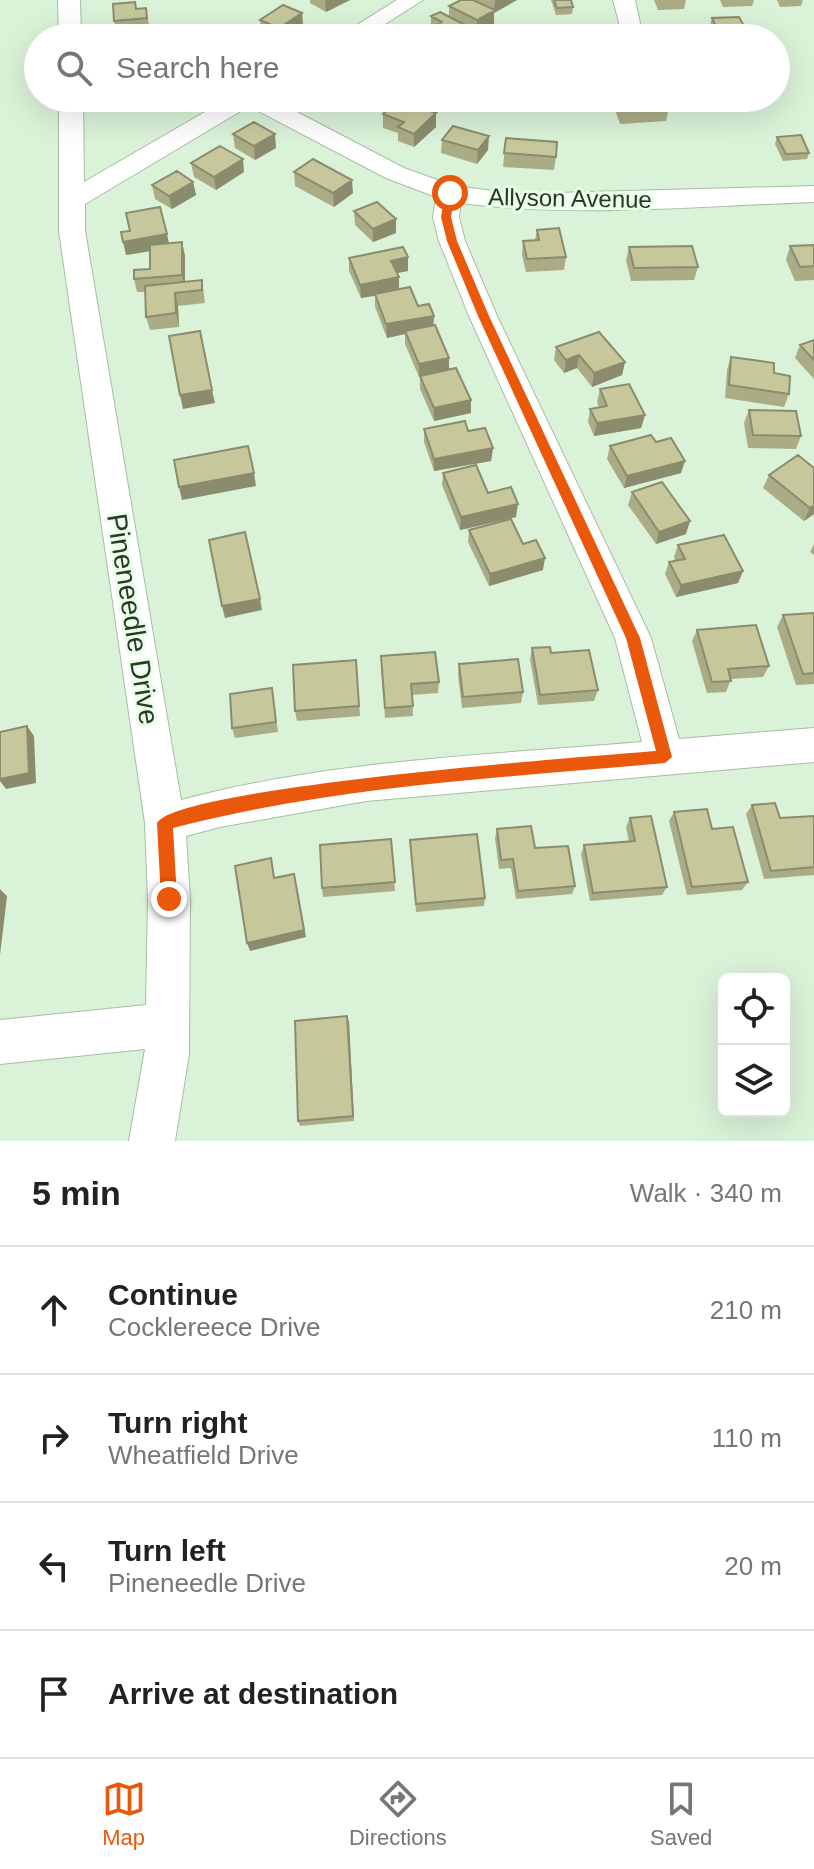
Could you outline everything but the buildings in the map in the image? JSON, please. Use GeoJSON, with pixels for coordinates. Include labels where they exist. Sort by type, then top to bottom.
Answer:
{"type":"FeatureCollection","features":[{"type":"Feature","properties":{"kind":"street"},"geometry":{"type":"LineString","coordinates":[[69,0],[70,24]]}},
{"type":"Feature","properties":{"kind":"street"},"geometry":{"type":"LineString","coordinates":[[371,24],[412,0]]}},
{"type":"Feature","properties":{"kind":"street"},"geometry":{"type":"LineString","coordinates":[[624,0],[629,24]]}},
{"type":"Feature","properties":{"kind":"street","name":"Pineneedle Drive"},"geometry":{"type":"LineString","coordinates":[[71,112],[72,231],[165,823],[169,899],[167,1054],[152,1141]]}},
{"type":"Feature","properties":{"kind":"street"},"geometry":{"type":"LineString","coordinates":[[72,200],[222,112]]}},
{"type":"Feature","properties":{"kind":"street","name":"Allyson Avenue"},"geometry":{"type":"LineString","coordinates":[[279,112],[395,173],[450,193],[543,202],[814,194]]}},
{"type":"Feature","properties":{"kind":"street"},"geometry":{"type":"LineString","coordinates":[[450,193],[446,217],[452,241],[483,316],[633,638],[665,757]]}},
{"type":"Feature","properties":{"kind":"street"},"geometry":{"type":"LineString","coordinates":[[165,823],[220,808],[366,783],[814,745]]}},
{"type":"Feature","properties":{"kind":"street"},"geometry":{"type":"LineString","coordinates":[[0,1042],[167,1025]]}},
{"type":"Feature","properties":{"kind":"route"},"geometry":{"type":"LineString","coordinates":[[169,899],[165,823],[220,808],[366,783],[665,757],[633,638],[483,316],[452,241],[446,217],[450,193]]}}]}
